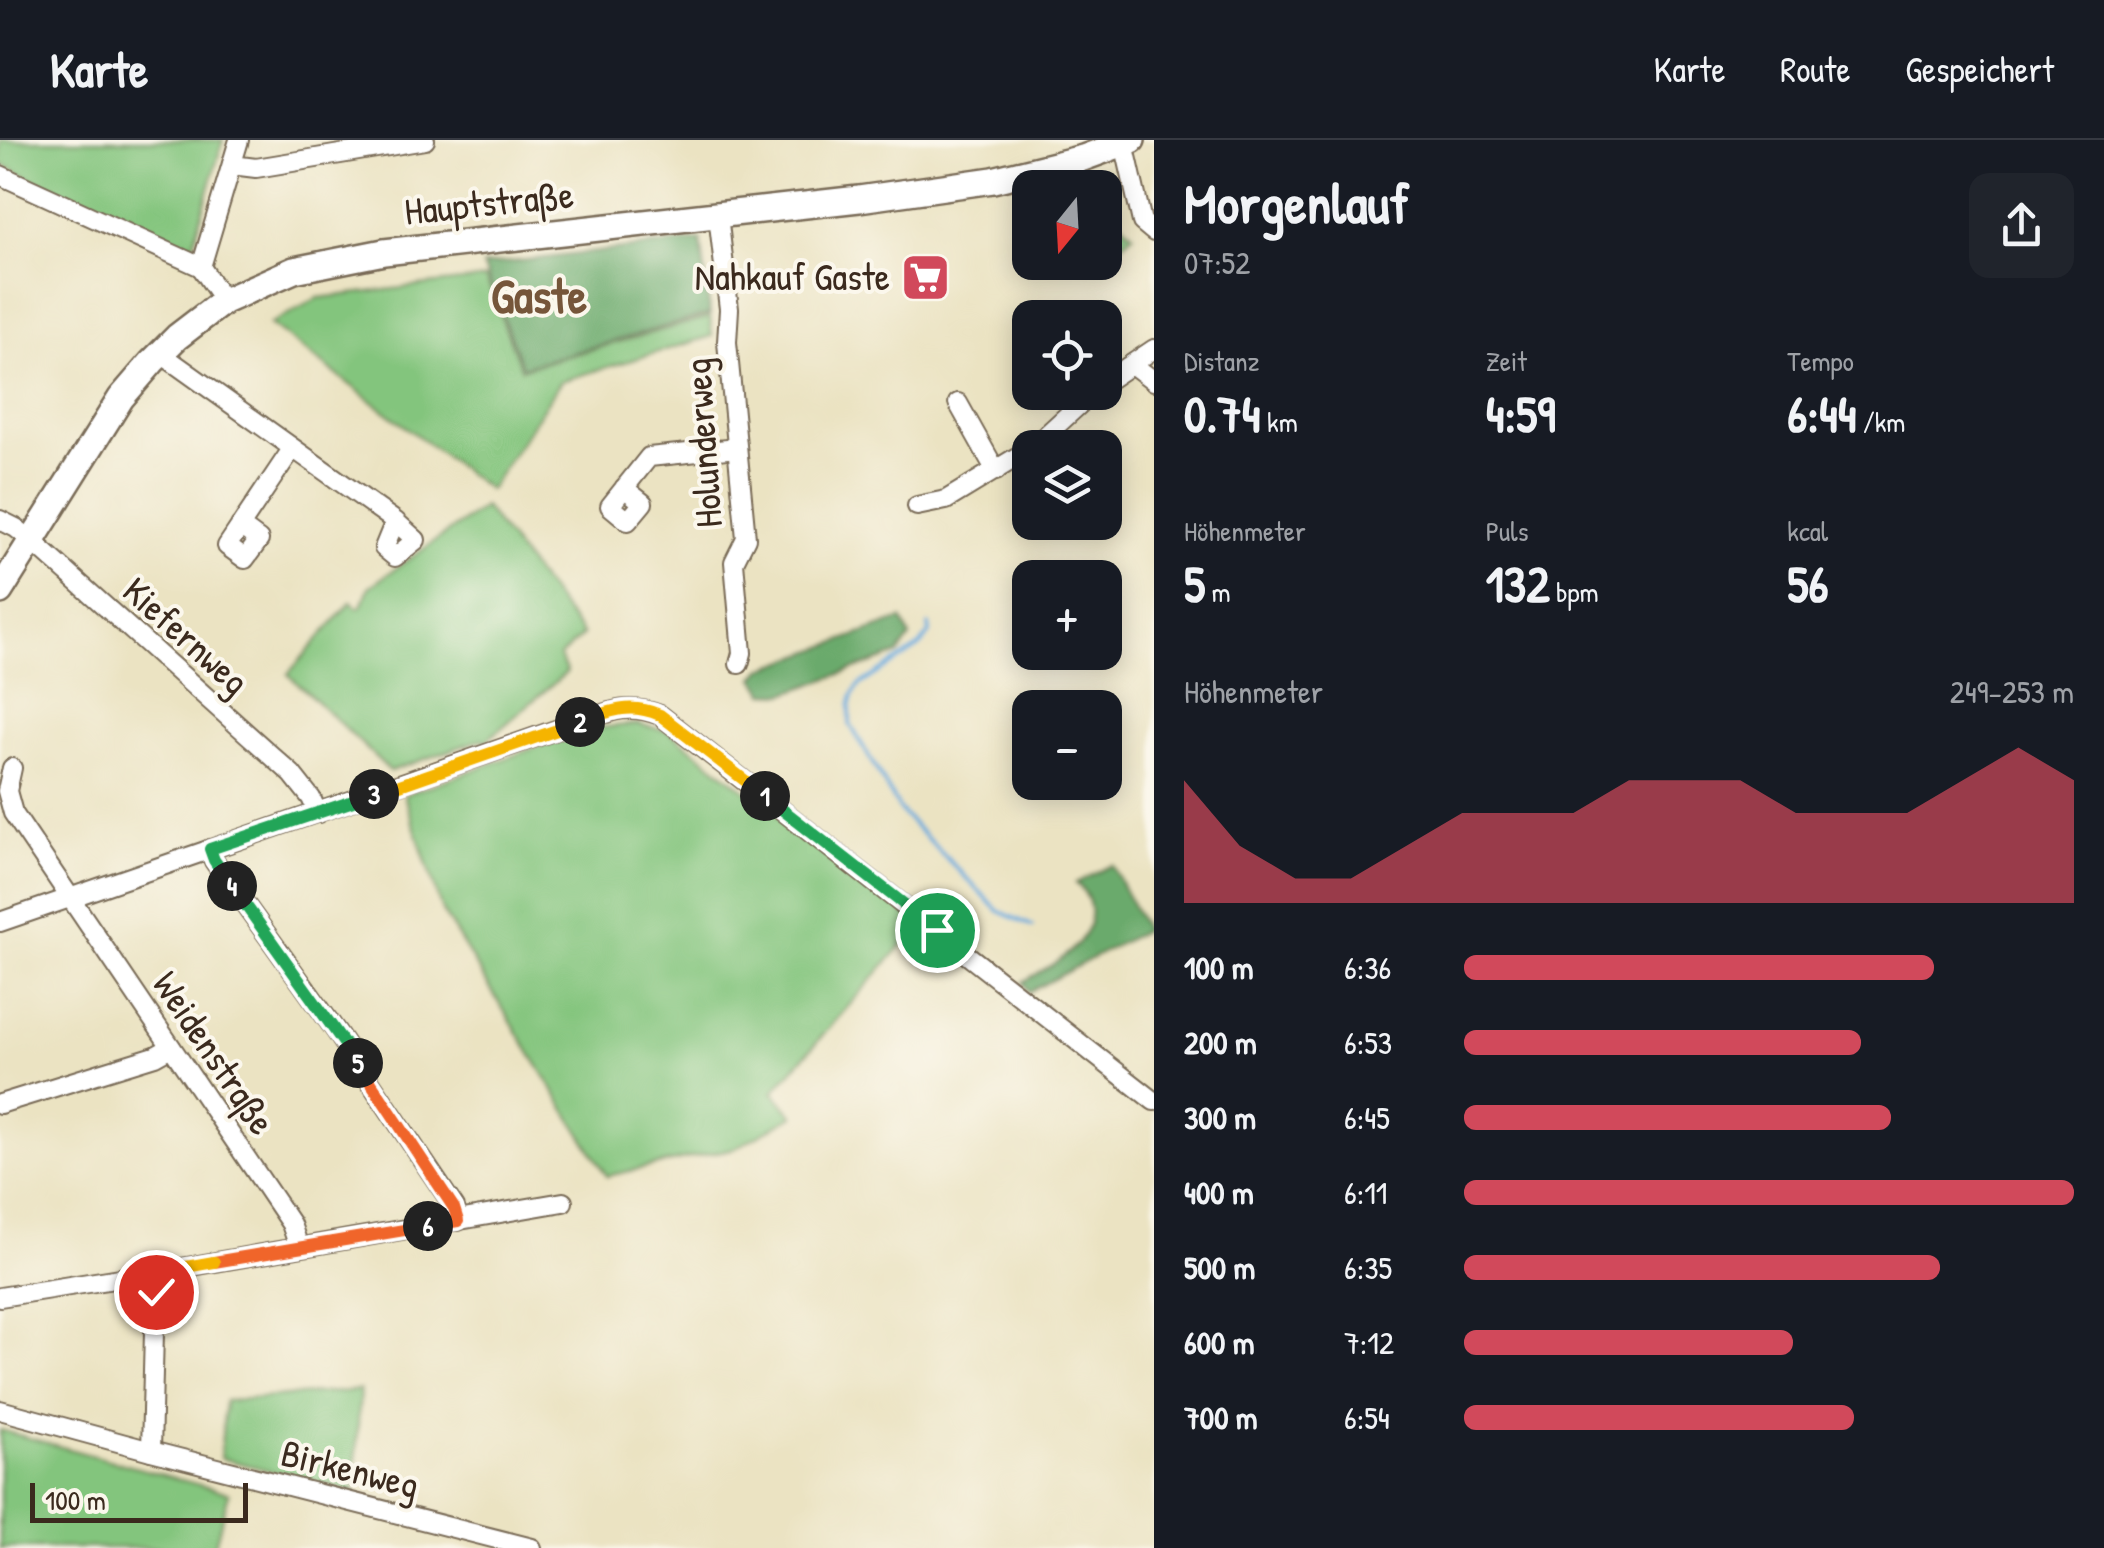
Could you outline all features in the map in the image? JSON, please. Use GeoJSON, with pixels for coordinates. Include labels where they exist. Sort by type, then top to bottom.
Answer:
{"type":"FeatureCollection","features":[{"type":"Feature","properties":{"kind":"street"},"geometry":{"type":"LineString","coordinates":[[202,267],[240,140]]}},
{"type":"Feature","properties":{"kind":"street"},"geometry":{"type":"LineString","coordinates":[[232,165],[256,168],[425,140]]}},
{"type":"Feature","properties":{"kind":"street"},"geometry":{"type":"LineString","coordinates":[[1128,142],[1142,222],[1154,232]]}},
{"type":"Feature","properties":{"kind":"street","name":"Hauptstraße"},"geometry":{"type":"LineString","coordinates":[[0,591],[122,398],[160,353],[224,301],[294,270],[384,252],[718,216],[993,180],[1083,158],[1128,142]]}},
{"type":"Feature","properties":{"kind":"street"},"geometry":{"type":"LineString","coordinates":[[0,175],[202,267],[224,301]]}},
{"type":"Feature","properties":{"kind":"street","name":"Holunderweg"},"geometry":{"type":"LineString","coordinates":[[718,216],[746,538],[734,562],[742,653],[739,664]]}},
{"type":"Feature","properties":{"kind":"street"},"geometry":{"type":"LineString","coordinates":[[1122,370],[1154,349]]}},
{"type":"Feature","properties":{"kind":"street"},"geometry":{"type":"LineString","coordinates":[[160,353],[395,521]]}},
{"type":"Feature","properties":{"kind":"street"},"geometry":{"type":"LineString","coordinates":[[1133,365],[1154,381]]}},
{"type":"Feature","properties":{"kind":"street"},"geometry":{"type":"LineString","coordinates":[[958,403],[996,471]]}},
{"type":"Feature","properties":{"kind":"street"},"geometry":{"type":"LineString","coordinates":[[1052,430],[1074,410]]}},
{"type":"Feature","properties":{"kind":"street"},"geometry":{"type":"LineString","coordinates":[[624,488],[649,457],[736,448]]}},
{"type":"Feature","properties":{"kind":"street"},"geometry":{"type":"LineString","coordinates":[[240,526],[292,449]]}},
{"type":"Feature","properties":{"kind":"street"},"geometry":{"type":"LineString","coordinates":[[917,506],[946,500],[1012,462]]}},
{"type":"Feature","properties":{"kind":"street","name":"Kiefernweg"},"geometry":{"type":"LineString","coordinates":[[0,520],[31,540],[292,774],[318,812]]}},
{"type":"Feature","properties":{"kind":"street"},"geometry":{"type":"LineString","coordinates":[[0,922],[618,709],[641,707],[660,715],[1154,1101]]}},
{"type":"Feature","properties":{"kind":"street","name":"Weidenstraße"},"geometry":{"type":"LineString","coordinates":[[12,768],[7,791],[13,814],[290,1224],[298,1247]]}},
{"type":"Feature","properties":{"kind":"street"},"geometry":{"type":"LineString","coordinates":[[210,849],[347,1047],[454,1208],[458,1221]]}},
{"type":"Feature","properties":{"kind":"street"},"geometry":{"type":"LineString","coordinates":[[0,1104],[155,1056],[171,1047]]}},
{"type":"Feature","properties":{"kind":"street"},"geometry":{"type":"LineString","coordinates":[[0,1297],[564,1202]]}},
{"type":"Feature","properties":{"kind":"street"},"geometry":{"type":"LineString","coordinates":[[151,1452],[156,1292],[152,1273]]}},
{"type":"Feature","properties":{"kind":"street","name":"Birkenweg"},"geometry":{"type":"LineString","coordinates":[[0,1410],[532,1548]]}},
{"type":"Feature","properties":{"kind":"green space"},"geometry":{"type":"Polygon","coordinates":[[[0,140],[223,140],[191,253],[0,164],[0,140]]]}},
{"type":"Feature","properties":{"kind":"green space"},"geometry":{"type":"Polygon","coordinates":[[[1122,223],[1133,234],[1122,243],[1122,223]]]}},
{"type":"Feature","properties":{"kind":"green space"},"geometry":{"type":"Polygon","coordinates":[[[701,240],[710,314],[522,367],[483,265],[701,240]]]}},
{"type":"Feature","properties":{"kind":"green space"},"geometry":{"type":"Polygon","coordinates":[[[486,278],[521,369],[710,317],[712,336],[561,381],[489,490],[270,324],[318,298],[486,278]]]}},
{"type":"Feature","properties":{"kind":"green space"},"geometry":{"type":"Polygon","coordinates":[[[484,507],[583,635],[559,657],[567,672],[486,741],[390,771],[288,674],[351,602],[358,608],[369,587],[484,507]]]}},
{"type":"Feature","properties":{"kind":"green space"},"geometry":{"type":"Polygon","coordinates":[[[902,619],[910,637],[898,654],[784,694],[765,693],[755,678],[762,669],[902,619]]]}},
{"type":"Feature","properties":{"kind":"green space"},"geometry":{"type":"Polygon","coordinates":[[[637,724],[669,731],[920,925],[773,1092],[794,1116],[735,1148],[607,1176],[442,911],[404,795],[587,729],[637,724]]]}},
{"type":"Feature","properties":{"kind":"green space"},"geometry":{"type":"Polygon","coordinates":[[[1112,865],[1145,930],[1029,992],[1023,982],[1073,949],[1087,930],[1089,903],[1076,883],[1112,865]]]}},
{"type":"Feature","properties":{"kind":"green space"},"geometry":{"type":"Polygon","coordinates":[[[360,1390],[354,1492],[220,1458],[225,1401],[360,1390]]]}},
{"type":"Feature","properties":{"kind":"green space"},"geometry":{"type":"Polygon","coordinates":[[[0,1430],[229,1493],[214,1548],[0,1548],[0,1430]]]}},
{"type":"Feature","properties":{"kind":"waterway"},"geometry":{"type":"LineString","coordinates":[[929,625],[930,633],[920,646],[859,685],[850,707],[850,724],[901,812],[999,911],[1032,926]]}},
{"type":"Feature","properties":{"kind":"place","name":"Nahkauf Gaste"},"geometry":{"type":"Point","coordinates":[925,277]}},
{"type":"Feature","properties":{"kind":"district","name":"Gaste"},"geometry":{"type":"Point","coordinates":[539,296]}},
{"type":"Feature","properties":{"kind":"route"},"geometry":{"type":"LineString","coordinates":[[156,1292],[152,1273],[458,1221],[454,1208],[396,1120],[210,849],[618,709],[641,707],[660,715],[937,930]]}}]}
